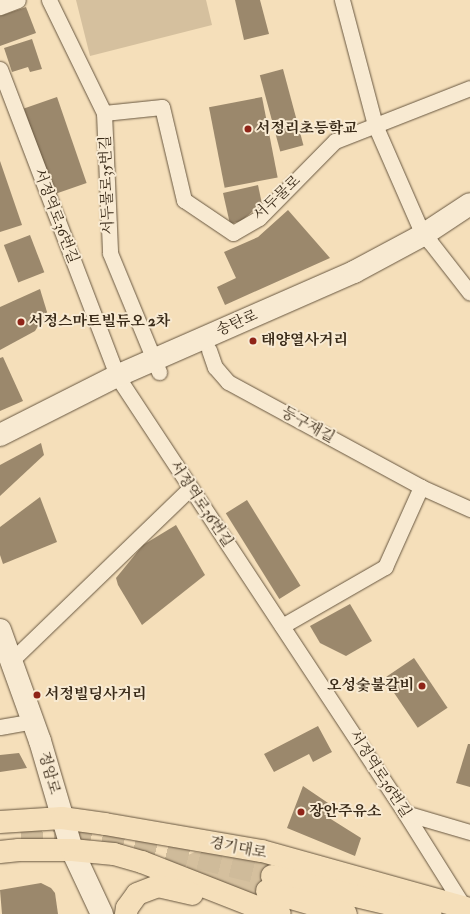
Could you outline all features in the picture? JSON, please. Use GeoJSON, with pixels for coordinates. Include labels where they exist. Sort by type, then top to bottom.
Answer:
{"type":"FeatureCollection","features":[{"type":"Feature","properties":{"kind":"main road","name":"송탄로"},"geometry":{"type":"LineString","coordinates":[[156,366],[209,350],[363,283],[427,239],[470,204]]}},
{"type":"Feature","properties":{"kind":"main road","name":"송탄로"},"geometry":{"type":"LineString","coordinates":[[0,435],[156,366],[354,272],[470,220]]}},
{"type":"Feature","properties":{"kind":"main road","name":"송탄로"},"geometry":{"type":"LineString","coordinates":[[0,449],[121,381]]}},
{"type":"Feature","properties":{"kind":"main road","name":"정암로"},"geometry":{"type":"LineString","coordinates":[[0,630],[40,741],[72,850],[102,914]]}},
{"type":"Feature","properties":{"kind":"main road","name":"경기대로"},"geometry":{"type":"LineString","coordinates":[[0,822],[62,818],[105,824],[262,852],[467,908]]}},
{"type":"Feature","properties":{"kind":"main road","name":"경기대로"},"geometry":{"type":"LineString","coordinates":[[0,852],[18,850],[72,850],[114,854],[272,898],[346,914]]}},
{"type":"Feature","properties":{"kind":"main road"},"geometry":{"type":"LineString","coordinates":[[126,914],[127,908],[137,894],[158,886],[272,898]]}},
{"type":"Feature","properties":{"kind":"main road","name":"경기대로"},"geometry":{"type":"LineString","coordinates":[[272,898],[431,914]]}},
{"type":"Feature","properties":{"kind":"street"},"geometry":{"type":"LineString","coordinates":[[0,7],[18,0]]}},
{"type":"Feature","properties":{"kind":"street","name":"서두물로35번길"},"geometry":{"type":"LineString","coordinates":[[49,0],[104,113],[110,253],[156,366]]}},
{"type":"Feature","properties":{"kind":"street"},"geometry":{"type":"LineString","coordinates":[[342,0],[375,126],[427,239],[470,293]]}},
{"type":"Feature","properties":{"kind":"street","name":"서정역로36번길"},"geometry":{"type":"LineString","coordinates":[[0,69],[121,381],[467,908]]}},
{"type":"Feature","properties":{"kind":"street","name":"서두물로"},"geometry":{"type":"LineString","coordinates":[[104,113],[162,107],[184,200],[233,232],[260,218],[335,141],[470,88]]}},
{"type":"Feature","properties":{"kind":"street","name":"둥구재길"},"geometry":{"type":"LineString","coordinates":[[209,350],[215,367],[228,382],[420,487],[470,509]]}},
{"type":"Feature","properties":{"kind":"street"},"geometry":{"type":"LineString","coordinates":[[282,626],[385,567],[420,487]]}},
{"type":"Feature","properties":{"kind":"street"},"geometry":{"type":"LineString","coordinates":[[11,661],[190,488]]}},
{"type":"Feature","properties":{"kind":"street"},"geometry":{"type":"LineString","coordinates":[[0,727],[33,721]]}},
{"type":"Feature","properties":{"kind":"street"},"geometry":{"type":"LineString","coordinates":[[405,813],[470,832]]}},
{"type":"Feature","properties":{"kind":"shaded area"},"geometry":{"type":"Polygon","coordinates":[[[76,0],[206,0],[212,25],[90,56],[76,0]]]}},
{"type":"Feature","properties":{"kind":"shaded area"},"geometry":{"type":"Polygon","coordinates":[[[195,852],[216,856],[276,859],[265,900],[188,871],[185,862],[188,855],[195,852]]]}},
{"type":"Feature","properties":{"kind":"building"},"geometry":{"type":"Polygon","coordinates":[[[235,0],[260,0],[269,34],[244,40],[235,0]]]}},
{"type":"Feature","properties":{"kind":"building"},"geometry":{"type":"Polygon","coordinates":[[[26,7],[36,33],[0,46],[0,16],[26,7]]]}},
{"type":"Feature","properties":{"kind":"building"},"geometry":{"type":"Polygon","coordinates":[[[32,39],[42,69],[30,72],[28,67],[12,72],[4,48],[32,39]]]}},
{"type":"Feature","properties":{"kind":"building"},"geometry":{"type":"Polygon","coordinates":[[[283,69],[303,145],[280,152],[260,75],[283,69]]]}},
{"type":"Feature","properties":{"kind":"building"},"geometry":{"type":"Polygon","coordinates":[[[57,97],[87,183],[54,194],[24,108],[57,97]]]}},
{"type":"Feature","properties":{"kind":"building"},"geometry":{"type":"Polygon","coordinates":[[[262,97],[278,177],[225,188],[209,107],[262,97]]]}},
{"type":"Feature","properties":{"kind":"building"},"geometry":{"type":"Polygon","coordinates":[[[0,161],[22,225],[0,232],[0,161]]]}},
{"type":"Feature","properties":{"kind":"building"},"geometry":{"type":"Polygon","coordinates":[[[258,185],[262,204],[241,221],[230,224],[223,193],[258,185]]]}},
{"type":"Feature","properties":{"kind":"building"},"geometry":{"type":"Polygon","coordinates":[[[288,210],[330,258],[225,305],[217,287],[236,278],[224,252],[258,237],[288,210]]]}},
{"type":"Feature","properties":{"kind":"building"},"geometry":{"type":"Polygon","coordinates":[[[30,235],[44,272],[18,282],[4,245],[30,235]]]}},
{"type":"Feature","properties":{"kind":"building","name":"서정스마트빌듀오 2차"},"geometry":{"type":"Polygon","coordinates":[[[40,289],[47,312],[35,331],[0,350],[0,307],[40,289]]]}},
{"type":"Feature","properties":{"kind":"building"},"geometry":{"type":"Polygon","coordinates":[[[3,357],[23,401],[0,411],[0,358],[3,357]]]}},
{"type":"Feature","properties":{"kind":"building"},"geometry":{"type":"Polygon","coordinates":[[[41,443],[44,455],[0,496],[0,465],[41,443]]]}},
{"type":"Feature","properties":{"kind":"building"},"geometry":{"type":"Polygon","coordinates":[[[40,497],[57,542],[3,564],[0,555],[0,527],[40,497]]]}},
{"type":"Feature","properties":{"kind":"building"},"geometry":{"type":"Polygon","coordinates":[[[247,500],[301,586],[279,599],[226,513],[247,500]]]}},
{"type":"Feature","properties":{"kind":"building"},"geometry":{"type":"Polygon","coordinates":[[[176,525],[205,575],[142,625],[118,585],[116,578],[143,545],[176,525]]]}},
{"type":"Feature","properties":{"kind":"building"},"geometry":{"type":"Polygon","coordinates":[[[350,604],[372,641],[346,656],[320,643],[310,626],[350,604]]]}},
{"type":"Feature","properties":{"kind":"building"},"geometry":{"type":"Polygon","coordinates":[[[414,658],[448,708],[418,728],[384,678],[414,658]]]}},
{"type":"Feature","properties":{"kind":"building"},"geometry":{"type":"Polygon","coordinates":[[[318,726],[332,752],[313,762],[309,754],[274,772],[264,754],[318,726]]]}},
{"type":"Feature","properties":{"kind":"building"},"geometry":{"type":"Polygon","coordinates":[[[468,744],[470,744],[470,787],[456,783],[468,744]]]}},
{"type":"Feature","properties":{"kind":"building"},"geometry":{"type":"Polygon","coordinates":[[[19,753],[27,768],[0,772],[0,755],[19,753]]]}},
{"type":"Feature","properties":{"kind":"building"},"geometry":{"type":"Polygon","coordinates":[[[303,786],[331,805],[326,816],[361,838],[355,856],[287,828],[303,786]]]}},
{"type":"Feature","properties":{"kind":"building"},"geometry":{"type":"Polygon","coordinates":[[[41,883],[51,888],[55,893],[58,914],[2,914],[0,890],[41,883]]]}},
{"type":"Feature","properties":{"kind":"tunnel"},"geometry":{"type":"LineString","coordinates":[[71,827],[272,876]]}},
{"type":"Feature","properties":{"kind":"tunnel"},"geometry":{"type":"LineString","coordinates":[[21,841],[72,838],[86,841]]}},
{"type":"Feature","properties":{"kind":"place","name":"서정리초등학교"},"geometry":{"type":"Point","coordinates":[248,129]}},
{"type":"Feature","properties":{"kind":"place","name":"서정스마트빌듀오 2차"},"geometry":{"type":"Point","coordinates":[21,322]}},
{"type":"Feature","properties":{"kind":"place","name":"태양열사거리"},"geometry":{"type":"Point","coordinates":[253,341]}},
{"type":"Feature","properties":{"kind":"place","name":"오성숯불갈비"},"geometry":{"type":"Point","coordinates":[422,686]}},
{"type":"Feature","properties":{"kind":"place","name":"서정빌딩사거리"},"geometry":{"type":"Point","coordinates":[37,695]}},
{"type":"Feature","properties":{"kind":"place","name":"장안주유소"},"geometry":{"type":"Point","coordinates":[301,812]}}]}
